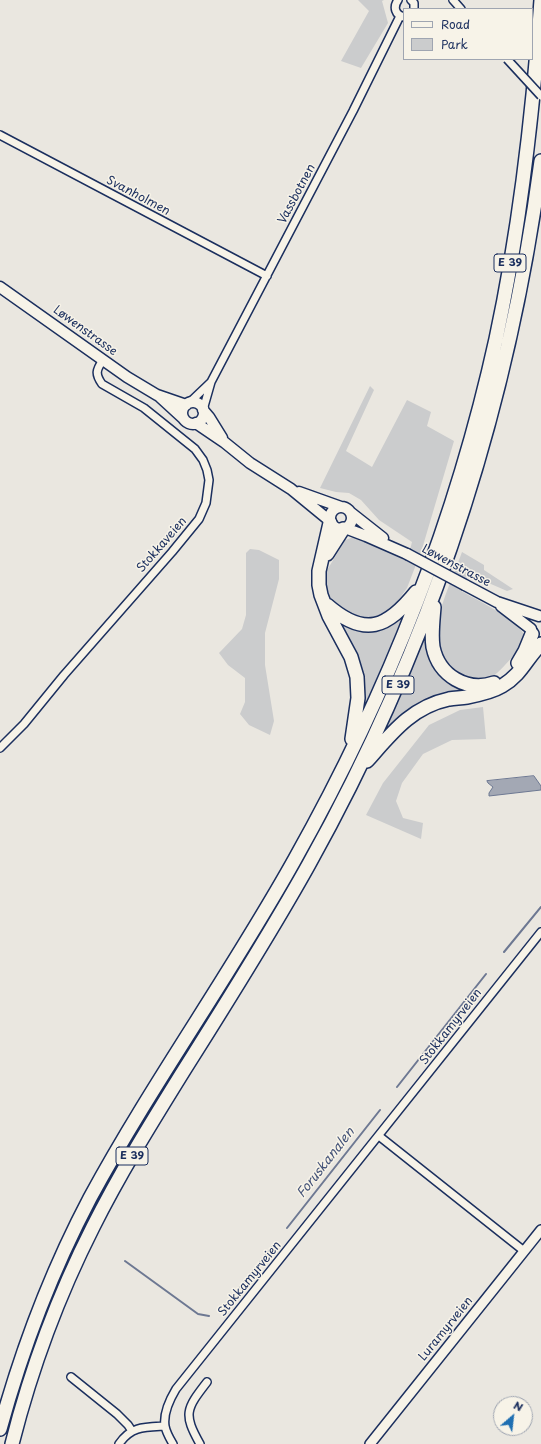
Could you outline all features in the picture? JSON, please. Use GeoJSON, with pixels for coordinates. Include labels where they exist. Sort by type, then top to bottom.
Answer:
{"type":"FeatureCollection","features":[{"type":"Feature","properties":{"kind":"highway","name":"E 39"},"geometry":{"type":"LineString","coordinates":[[0,1429],[15,1378],[34,1323],[58,1264],[90,1199],[135,1120],[269,903],[295,858],[348,757],[389,668],[423,583],[458,479],[486,380],[496,338],[523,189],[537,97],[541,0]]}},
{"type":"Feature","properties":{"kind":"highway","name":"E 39"},"geometry":{"type":"LineString","coordinates":[[12,1444],[30,1382],[48,1329],[70,1276],[95,1223],[148,1128],[250,966],[295,888],[357,773],[405,668],[454,540],[485,439],[508,346],[528,246],[541,161]]}},
{"type":"Feature","properties":{"kind":"highway","name":"E 39"},"geometry":{"type":"LineString","coordinates":[[330,522],[324,546],[319,579],[320,590],[329,616],[351,657],[357,677],[358,698],[348,757]]}},
{"type":"Feature","properties":{"kind":"highway","name":"E 39"},"geometry":{"type":"LineString","coordinates":[[323,559],[344,528]]}},
{"type":"Feature","properties":{"kind":"highway","name":"E 39"},"geometry":{"type":"LineString","coordinates":[[324,603],[339,616],[349,621],[361,624],[374,624],[395,614],[423,583]]}},
{"type":"Feature","properties":{"kind":"highway","name":"E 39"},"geometry":{"type":"LineString","coordinates":[[434,594],[432,632],[434,652],[443,669],[452,677],[461,682],[470,685],[482,686],[493,684],[502,679],[513,669],[536,637]]}},
{"type":"Feature","properties":{"kind":"highway","name":"E 39"},"geometry":{"type":"LineString","coordinates":[[357,773],[396,728],[412,715],[439,702],[477,695],[500,687],[512,679],[523,668],[536,637]]}},
{"type":"Feature","properties":{"kind":"main road","name":"Løwenstrasse"},"geometry":{"type":"LineString","coordinates":[[0,286],[127,377],[157,395],[184,419]]}},
{"type":"Feature","properties":{"kind":"main road","name":"Løwenstrasse"},"geometry":{"type":"LineString","coordinates":[[157,395],[188,404]]}},
{"type":"Feature","properties":{"kind":"main road"},"geometry":{"type":"LineString","coordinates":[[224,442],[209,417],[199,404],[193,402],[188,404],[182,412],[184,419],[187,422],[196,424],[224,442],[250,463],[291,489],[337,528],[344,528],[351,521],[350,512],[346,508],[291,489]]}},
{"type":"Feature","properties":{"kind":"main road"},"geometry":{"type":"LineString","coordinates":[[196,424],[202,418],[203,410]]}},
{"type":"Feature","properties":{"kind":"main road"},"geometry":{"type":"LineString","coordinates":[[330,522],[330,514],[332,511],[337,507],[341,507]]}},
{"type":"Feature","properties":{"kind":"main road","name":"Løwenstrasse"},"geometry":{"type":"LineString","coordinates":[[350,512],[369,528],[405,553]]}},
{"type":"Feature","properties":{"kind":"main road","name":"Løwenstrasse"},"geometry":{"type":"LineString","coordinates":[[344,528],[405,553],[497,602],[540,616]]}},
{"type":"Feature","properties":{"kind":"main road","name":"Løwenstrasse"},"geometry":{"type":"LineString","coordinates":[[497,602],[536,637]]}},
{"type":"Feature","properties":{"kind":"main road"},"geometry":{"type":"LineString","coordinates":[[536,637],[532,621],[540,616]]}},
{"type":"Feature","properties":{"kind":"street","name":"Vassbotnen"},"geometry":{"type":"LineString","coordinates":[[203,410],[211,382],[402,17],[395,9],[398,0]]}},
{"type":"Feature","properties":{"kind":"street"},"geometry":{"type":"LineString","coordinates":[[453,0],[460,8]]}},
{"type":"Feature","properties":{"kind":"street"},"geometry":{"type":"LineString","coordinates":[[508,60],[537,97]]}},
{"type":"Feature","properties":{"kind":"street","name":"Svanholmen"},"geometry":{"type":"LineString","coordinates":[[0,136],[267,276]]}},
{"type":"Feature","properties":{"kind":"street","name":"Stokkaveien"},"geometry":{"type":"LineString","coordinates":[[0,748],[24,724],[64,675],[172,552],[199,519],[206,504],[209,480],[206,464],[201,456],[190,444],[144,408],[102,384],[98,379],[97,372],[103,360]]}},
{"type":"Feature","properties":{"kind":"street","name":"Vassbotnen"},"geometry":{"type":"LineString","coordinates":[[188,404],[211,382]]}},
{"type":"Feature","properties":{"kind":"street","name":"Stokkamyrveien"},"geometry":{"type":"LineString","coordinates":[[165,1426],[167,1408],[176,1389],[541,932]]}},
{"type":"Feature","properties":{"kind":"street"},"geometry":{"type":"LineString","coordinates":[[379,1136],[524,1251]]}},
{"type":"Feature","properties":{"kind":"street","name":"Luramyrveien"},"geometry":{"type":"LineString","coordinates":[[370,1444],[541,1230]]}},
{"type":"Feature","properties":{"kind":"street"},"geometry":{"type":"LineString","coordinates":[[71,1377],[117,1414],[128,1424],[132,1431]]}},
{"type":"Feature","properties":{"kind":"street"},"geometry":{"type":"LineString","coordinates":[[200,1444],[189,1422],[188,1412],[195,1398],[207,1382]]}},
{"type":"Feature","properties":{"kind":"street"},"geometry":{"type":"LineString","coordinates":[[119,1444],[127,1434],[142,1427],[165,1426],[173,1444]]}},
{"type":"Feature","properties":{"kind":"green space"},"geometry":{"type":"Polygon","coordinates":[[[358,0],[384,0],[382,1],[388,23],[361,68],[341,61],[369,11],[358,0]]]}},
{"type":"Feature","properties":{"kind":"green space"},"geometry":{"type":"Polygon","coordinates":[[[370,386],[374,390],[346,451],[372,467],[407,400],[431,412],[427,426],[454,441],[422,549],[407,588],[395,605],[382,615],[371,619],[361,620],[334,607],[326,595],[323,577],[345,540],[354,537],[407,561],[412,542],[379,520],[361,500],[349,493],[336,492],[320,488],[370,386]]]}},
{"type":"Feature","properties":{"kind":"green space"},"geometry":{"type":"Polygon","coordinates":[[[250,549],[259,550],[279,560],[279,579],[265,633],[265,665],[274,721],[270,735],[249,725],[240,714],[245,702],[245,678],[228,665],[219,653],[242,629],[246,615],[246,553],[250,549]]]}},
{"type":"Feature","properties":{"kind":"green space"},"geometry":{"type":"Polygon","coordinates":[[[462,552],[484,565],[484,570],[513,589],[507,591],[468,574],[461,591],[488,605],[508,618],[523,632],[526,639],[503,667],[493,677],[488,679],[467,679],[456,674],[444,660],[438,642],[437,628],[439,618],[450,582],[462,552]]]}},
{"type":"Feature","properties":{"kind":"green space"},"geometry":{"type":"Polygon","coordinates":[[[400,614],[403,616],[364,708],[361,705],[337,619],[347,624],[400,614]]]}},
{"type":"Feature","properties":{"kind":"green space"},"geometry":{"type":"Polygon","coordinates":[[[426,627],[430,655],[471,690],[385,735],[381,734],[426,627]]]}},
{"type":"Feature","properties":{"kind":"green space"},"geometry":{"type":"Polygon","coordinates":[[[483,707],[486,739],[452,740],[423,754],[402,783],[396,801],[403,818],[423,823],[421,839],[366,815],[383,783],[429,725],[460,710],[483,707]]]}},
{"type":"Feature","properties":{"kind":"shaded area"},"geometry":{"type":"Polygon","coordinates":[[[534,776],[541,786],[541,790],[489,796],[489,793],[493,787],[487,781],[534,776]]]}},
{"type":"Feature","properties":{"kind":"waterway","name":"Foruskanalen"},"geometry":{"type":"LineString","coordinates":[[504,952],[541,907]]}},
{"type":"Feature","properties":{"kind":"waterway","name":"Foruskanalen"},"geometry":{"type":"LineString","coordinates":[[397,1087],[486,974]]}},
{"type":"Feature","properties":{"kind":"waterway","name":"Foruskanalen"},"geometry":{"type":"LineString","coordinates":[[287,1228],[380,1110]]}},
{"type":"Feature","properties":{"kind":"waterway","name":"Foruskanalen"},"geometry":{"type":"LineString","coordinates":[[230,1300],[272,1247]]}},
{"type":"Feature","properties":{"kind":"waterway","name":"Foruskanalen"},"geometry":{"type":"LineString","coordinates":[[125,1261],[198,1314],[209,1316]]}}]}
